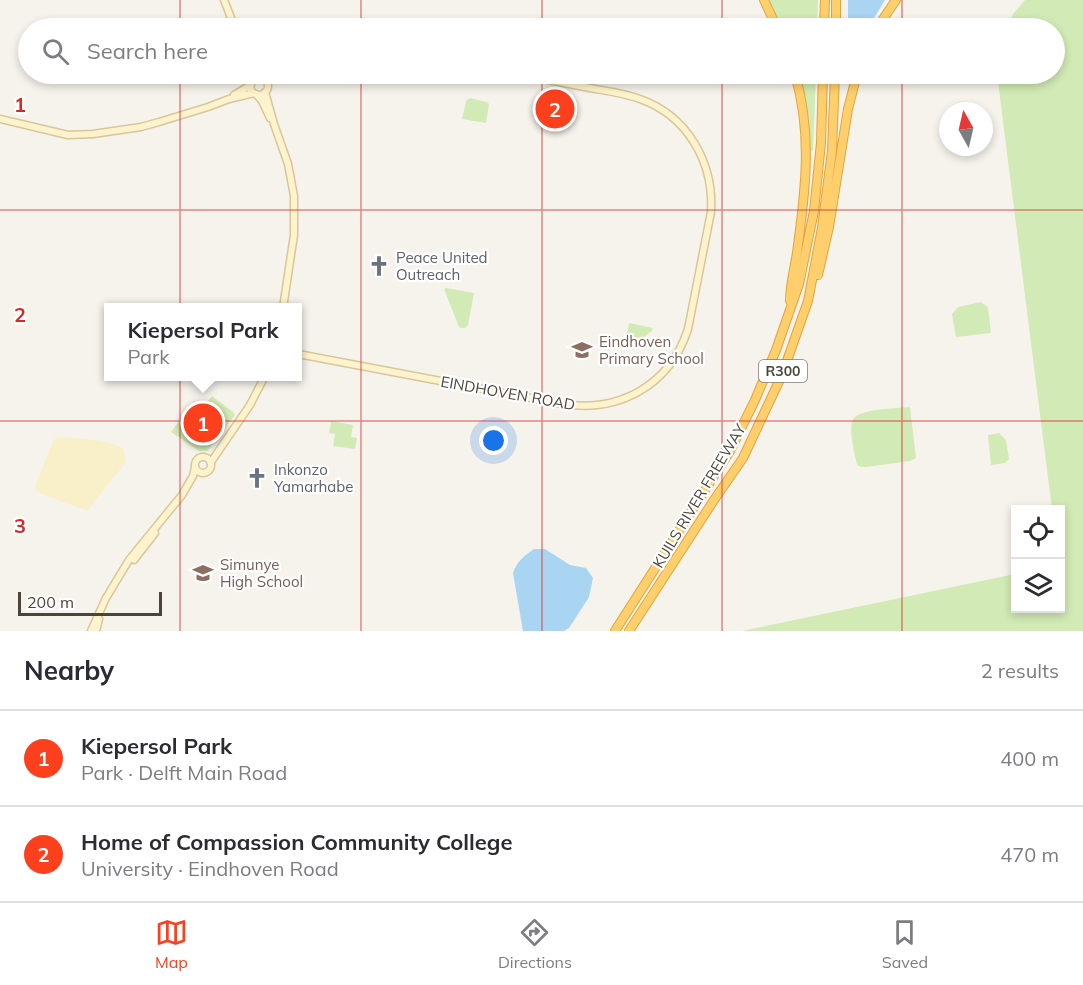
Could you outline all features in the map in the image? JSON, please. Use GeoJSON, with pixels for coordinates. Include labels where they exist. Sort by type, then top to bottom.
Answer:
{"type":"FeatureCollection","features":[{"type":"Feature","properties":{"kind":"highway"},"geometry":{"type":"LineString","coordinates":[[764,0],[772,18]]}},
{"type":"Feature","properties":{"kind":"highway"},"geometry":{"type":"LineString","coordinates":[[824,18],[825,0]]}},
{"type":"Feature","properties":{"kind":"highway"},"geometry":{"type":"LineString","coordinates":[[836,0],[836,18]]}},
{"type":"Feature","properties":{"kind":"highway"},"geometry":{"type":"LineString","coordinates":[[884,18],[896,0]]}},
{"type":"Feature","properties":{"kind":"highway"},"geometry":{"type":"LineString","coordinates":[[790,309],[790,294],[803,213],[807,162],[807,138],[798,84]]}},
{"type":"Feature","properties":{"kind":"highway","name":"KUILS RIVER FREEWAY"},"geometry":{"type":"LineString","coordinates":[[615,631],[730,451],[764,380],[799,284],[814,211],[822,143],[823,84]]}},
{"type":"Feature","properties":{"kind":"highway","name":"KUILS RIVER FREEWAY"},"geometry":{"type":"LineString","coordinates":[[629,631],[743,458],[782,375],[811,286],[822,228],[832,150],[835,84]]}},
{"type":"Feature","properties":{"kind":"highway"},"geometry":{"type":"LineString","coordinates":[[811,286],[820,269],[827,238],[848,109],[854,84]]}},
{"type":"Feature","properties":{"kind":"street"},"geometry":{"type":"LineString","coordinates":[[224,0],[231,18]]}},
{"type":"Feature","properties":{"kind":"street"},"geometry":{"type":"LineString","coordinates":[[229,99],[250,84]]}},
{"type":"Feature","properties":{"kind":"street"},"geometry":{"type":"LineString","coordinates":[[251,84],[274,124]]}},
{"type":"Feature","properties":{"kind":"street"},"geometry":{"type":"LineString","coordinates":[[267,84],[274,124],[288,164],[294,202],[294,235],[284,303]]}},
{"type":"Feature","properties":{"kind":"street"},"geometry":{"type":"LineString","coordinates":[[0,119],[63,134],[87,134],[141,127],[229,99],[255,93],[261,94],[274,84]]}},
{"type":"Feature","properties":{"kind":"street","name":"EINDHOVEN ROAD"},"geometry":{"type":"LineString","coordinates":[[302,355],[562,404],[584,406],[607,404],[632,396],[652,382],[670,364],[682,346],[688,329],[711,212],[709,181],[703,158],[687,132],[675,119],[655,106],[623,94],[568,84]]}},
{"type":"Feature","properties":{"kind":"street"},"geometry":{"type":"LineString","coordinates":[[91,631],[124,568],[144,547],[182,495],[203,473],[210,469],[211,462],[250,405],[262,381]]}},
{"type":"Feature","properties":{"kind":"street"},"geometry":{"type":"LineString","coordinates":[[182,495],[193,476],[197,460],[212,452],[226,438]]}},
{"type":"Feature","properties":{"kind":"street"},"geometry":{"type":"LineString","coordinates":[[203,457],[208,458],[211,462]]}},
{"type":"Feature","properties":{"kind":"street"},"geometry":{"type":"LineString","coordinates":[[195,467],[203,473]]}},
{"type":"Feature","properties":{"kind":"street"},"geometry":{"type":"LineString","coordinates":[[96,631],[101,609]]}},
{"type":"Feature","properties":{"kind":"green space"},"geometry":{"type":"Polygon","coordinates":[[[769,0],[818,0],[817,18],[777,18],[769,0]]]}},
{"type":"Feature","properties":{"kind":"green space"},"geometry":{"type":"Polygon","coordinates":[[[1025,0],[1083,0],[1083,631],[742,631],[1011,575],[1011,613],[1065,613],[1065,505],[1051,505],[998,84],[1065,84],[1065,18],[1011,18],[1025,0]]]}},
{"type":"Feature","properties":{"kind":"green space"},"geometry":{"type":"Polygon","coordinates":[[[801,84],[816,84],[813,151],[810,150],[809,115],[801,84]]]}},
{"type":"Feature","properties":{"kind":"green space"},"geometry":{"type":"Polygon","coordinates":[[[470,98],[489,104],[486,123],[462,119],[466,101],[470,98]]]}},
{"type":"Feature","properties":{"kind":"green space"},"geometry":{"type":"Polygon","coordinates":[[[444,289],[474,293],[468,325],[465,328],[459,327],[444,289]]]}},
{"type":"Feature","properties":{"kind":"green space"},"geometry":{"type":"Polygon","coordinates":[[[981,302],[988,307],[991,333],[956,337],[952,314],[958,307],[981,302]]]}},
{"type":"Feature","properties":{"kind":"green space"},"geometry":{"type":"Polygon","coordinates":[[[629,323],[653,328],[628,348],[625,345],[629,323]]]}},
{"type":"Feature","properties":{"kind":"green space"},"geometry":{"type":"Polygon","coordinates":[[[212,396],[235,415],[207,451],[199,451],[171,432],[194,401],[203,407],[212,396]]]}},
{"type":"Feature","properties":{"kind":"green space"},"geometry":{"type":"Polygon","coordinates":[[[910,407],[916,458],[910,461],[866,467],[857,465],[851,434],[854,418],[872,411],[910,407]]]}},
{"type":"Feature","properties":{"kind":"green space"},"geometry":{"type":"Polygon","coordinates":[[[331,421],[353,425],[351,437],[357,438],[355,449],[333,446],[335,434],[329,433],[331,421]]]}},
{"type":"Feature","properties":{"kind":"green space"},"geometry":{"type":"Polygon","coordinates":[[[999,433],[1006,440],[1009,459],[1005,463],[991,465],[988,435],[999,433]]]}},
{"type":"Feature","properties":{"kind":"sand"},"geometry":{"type":"Polygon","coordinates":[[[61,437],[112,443],[124,451],[125,463],[87,511],[37,492],[35,487],[53,441],[61,437]]]}},
{"type":"Feature","properties":{"kind":"water"},"geometry":{"type":"Polygon","coordinates":[[[848,0],[885,0],[874,18],[848,18],[848,0]]]}},
{"type":"Feature","properties":{"kind":"water"},"geometry":{"type":"Polygon","coordinates":[[[534,549],[545,549],[570,565],[586,568],[593,578],[589,597],[569,628],[564,631],[523,631],[513,573],[521,559],[534,549]]]}},
{"type":"Feature","properties":{"kind":"place","name":"Home of Compassion Community College"},"geometry":{"type":"Point","coordinates":[555,109]}},
{"type":"Feature","properties":{"kind":"place","name":"Peace United Outreach"},"geometry":{"type":"Point","coordinates":[379,266]}},
{"type":"Feature","properties":{"kind":"place","name":"Eindhoven Primary School"},"geometry":{"type":"Point","coordinates":[582,350]}},
{"type":"Feature","properties":{"kind":"place","name":"Kiepersol Park"},"geometry":{"type":"Point","coordinates":[203,423]}},
{"type":"Feature","properties":{"kind":"place","name":"Inkonzo Yamarhabe"},"geometry":{"type":"Point","coordinates":[257,478]}},
{"type":"Feature","properties":{"kind":"place","name":"Simunye High School"},"geometry":{"type":"Point","coordinates":[203,573]}}]}
